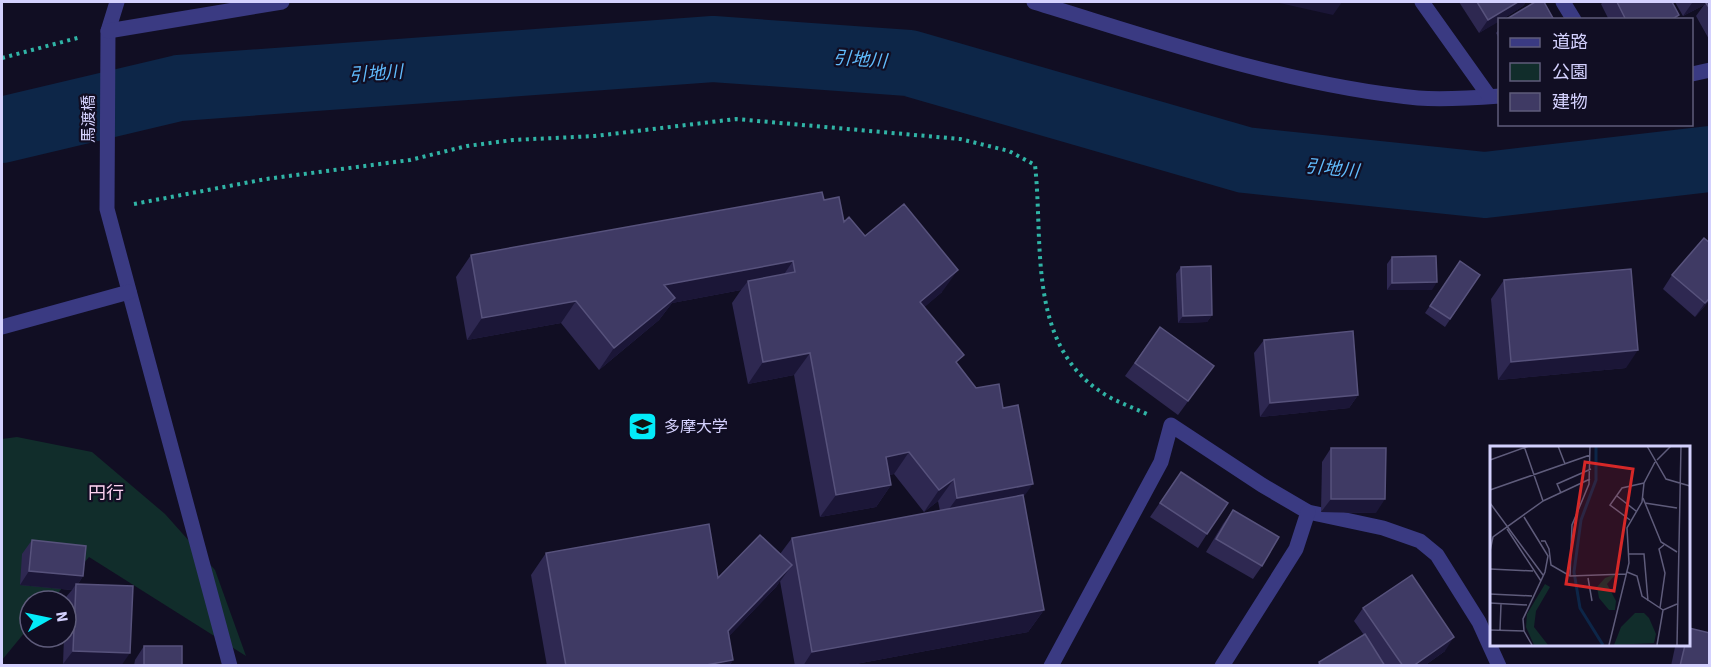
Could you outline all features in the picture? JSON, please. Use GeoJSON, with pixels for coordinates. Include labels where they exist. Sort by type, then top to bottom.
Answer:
{"type":"FeatureCollection","features":[{"type":"Feature","properties":{"kind":"street","name":"馬渡橋"},"geometry":{"type":"LineString","coordinates":[[117,2],[108,39],[107,209],[230,666]]}},
{"type":"Feature","properties":{"kind":"street"},"geometry":{"type":"LineString","coordinates":[[108,39],[282,2]]}},
{"type":"Feature","properties":{"kind":"street"},"geometry":{"type":"LineString","coordinates":[[1034,2],[1234,62],[1334,84],[1419,98],[1494,96]]}},
{"type":"Feature","properties":{"kind":"street"},"geometry":{"type":"LineString","coordinates":[[1422,2],[1494,96]]}},
{"type":"Feature","properties":{"kind":"street"},"geometry":{"type":"LineString","coordinates":[[1563,2],[1573,18]]}},
{"type":"Feature","properties":{"kind":"street"},"geometry":{"type":"LineString","coordinates":[[1693,74],[1710,70]]}},
{"type":"Feature","properties":{"kind":"street"},"geometry":{"type":"LineString","coordinates":[[2,327],[129,292]]}},
{"type":"Feature","properties":{"kind":"street"},"geometry":{"type":"LineString","coordinates":[[1051,666],[1161,462],[1171,425],[1308,513],[1383,528],[1420,541],[1437,555],[1479,622],[1499,666]]}},
{"type":"Feature","properties":{"kind":"street"},"geometry":{"type":"LineString","coordinates":[[1222,666],[1296,549],[1308,513]]}},
{"type":"Feature","properties":{"kind":"path"},"geometry":{"type":"LineString","coordinates":[[2,58],[108,39]]}},
{"type":"Feature","properties":{"kind":"path"},"geometry":{"type":"LineString","coordinates":[[107,209],[266,179],[410,160],[467,146],[513,140],[595,136],[695,122],[736,119],[781,121],[960,140],[1009,151],[1035,165],[1042,292],[1054,332],[1074,368],[1109,397],[1171,425]]}},
{"type":"Feature","properties":{"kind":"green space"},"geometry":{"type":"Polygon","coordinates":[[[17,437],[92,452],[165,514],[215,570],[246,656],[89,557],[61,589],[18,589],[18,641],[2,660],[2,439],[17,437]]]}},
{"type":"Feature","properties":{"kind":"building"},"geometry":{"type":"Polygon","coordinates":[[[1477,2],[1518,2],[1488,20],[1477,2]]]}},
{"type":"Feature","properties":{"kind":"building"},"geometry":{"type":"Polygon","coordinates":[[[1535,2],[1544,2],[1553,18],[1508,18],[1535,2]]]}},
{"type":"Feature","properties":{"kind":"building"},"geometry":{"type":"Polygon","coordinates":[[[1617,2],[1672,2],[1679,15],[1674,18],[1625,18],[1617,2]]]}},
{"type":"Feature","properties":{"kind":"building"},"geometry":{"type":"Polygon","coordinates":[[[822,192],[824,200],[839,197],[844,222],[849,217],[865,236],[904,204],[958,270],[920,302],[964,355],[956,362],[976,388],[999,384],[1003,408],[1018,405],[1033,484],[957,498],[954,479],[939,490],[909,452],[886,457],[891,485],[836,495],[810,353],[763,362],[748,281],[795,272],[793,261],[664,285],[675,298],[614,348],[576,301],[482,318],[471,255],[822,192]]]}},
{"type":"Feature","properties":{"kind":"building"},"geometry":{"type":"Polygon","coordinates":[[[1704,238],[1710,243],[1710,298],[1705,303],[1672,275],[1704,238]]]}},
{"type":"Feature","properties":{"kind":"building"},"geometry":{"type":"Polygon","coordinates":[[[1436,256],[1437,282],[1392,283],[1392,257],[1436,256]]]}},
{"type":"Feature","properties":{"kind":"building"},"geometry":{"type":"Polygon","coordinates":[[[1460,261],[1480,275],[1450,319],[1430,306],[1460,261]]]}},
{"type":"Feature","properties":{"kind":"building"},"geometry":{"type":"Polygon","coordinates":[[[1211,266],[1212,315],[1183,316],[1181,267],[1211,266]]]}},
{"type":"Feature","properties":{"kind":"building"},"geometry":{"type":"Polygon","coordinates":[[[1631,269],[1638,350],[1511,362],[1504,280],[1631,269]]]}},
{"type":"Feature","properties":{"kind":"building"},"geometry":{"type":"Polygon","coordinates":[[[1160,327],[1214,366],[1188,401],[1135,363],[1160,327]]]}},
{"type":"Feature","properties":{"kind":"building"},"geometry":{"type":"Polygon","coordinates":[[[1353,331],[1358,395],[1270,403],[1264,340],[1353,331]]]}},
{"type":"Feature","properties":{"kind":"building"},"geometry":{"type":"Polygon","coordinates":[[[1331,448],[1386,448],[1385,499],[1331,499],[1331,448]]]}},
{"type":"Feature","properties":{"kind":"building"},"geometry":{"type":"Polygon","coordinates":[[[1181,472],[1228,503],[1207,534],[1160,503],[1181,472]]]}},
{"type":"Feature","properties":{"kind":"building"},"geometry":{"type":"Polygon","coordinates":[[[1023,495],[1044,610],[812,652],[792,538],[1023,495]]]}},
{"type":"Feature","properties":{"kind":"building"},"geometry":{"type":"Polygon","coordinates":[[[1233,510],[1279,537],[1262,566],[1216,539],[1233,510]]]}},
{"type":"Feature","properties":{"kind":"building"},"geometry":{"type":"Polygon","coordinates":[[[709,524],[718,578],[760,535],[792,565],[728,631],[733,660],[701,666],[566,666],[546,553],[709,524]]]}},
{"type":"Feature","properties":{"kind":"building"},"geometry":{"type":"Polygon","coordinates":[[[32,540],[86,546],[83,576],[29,571],[32,540]]]}},
{"type":"Feature","properties":{"kind":"building"},"geometry":{"type":"Polygon","coordinates":[[[1412,575],[1454,637],[1413,666],[1403,666],[1363,608],[1412,575]]]}},
{"type":"Feature","properties":{"kind":"building"},"geometry":{"type":"Polygon","coordinates":[[[76,584],[133,586],[130,653],[73,651],[73,649],[78,649],[78,589],[76,589],[76,584]]]}},
{"type":"Feature","properties":{"kind":"building"},"geometry":{"type":"Polygon","coordinates":[[[1690,628],[1710,633],[1710,666],[1680,666],[1685,646],[1690,646],[1690,628]]]}},
{"type":"Feature","properties":{"kind":"building"},"geometry":{"type":"Polygon","coordinates":[[[1365,634],[1385,666],[1321,666],[1319,662],[1365,634]]]}},
{"type":"Feature","properties":{"kind":"building"},"geometry":{"type":"Polygon","coordinates":[[[144,646],[182,646],[182,666],[144,666],[144,646]]]}},
{"type":"Feature","properties":{"kind":"waterway","name":"引地川"},"geometry":{"type":"LineString","coordinates":[[2,130],[179,88],[713,49],[909,63],[1245,160],[1485,185],[1710,159]]}},
{"type":"Feature","properties":{"kind":"place","name":"多摩大学"},"geometry":{"type":"Point","coordinates":[643,427]}},
{"type":"Feature","properties":{"kind":"district","name":"円行"},"geometry":{"type":"Point","coordinates":[106,493]}}]}
